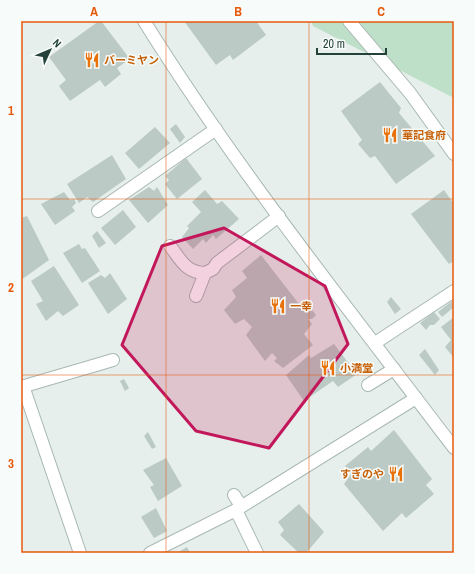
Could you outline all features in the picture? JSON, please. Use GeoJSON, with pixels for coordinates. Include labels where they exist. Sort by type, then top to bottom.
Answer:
{"type":"FeatureCollection","features":[{"type":"Feature","properties":{"kind":"street"},"geometry":{"type":"LineString","coordinates":[[144,21],[169,61],[216,129],[279,216],[454,448]]}},
{"type":"Feature","properties":{"kind":"street"},"geometry":{"type":"LineString","coordinates":[[349,21],[410,93],[454,154]]}},
{"type":"Feature","properties":{"kind":"street"},"geometry":{"type":"LineString","coordinates":[[98,210],[216,129]]}},
{"type":"Feature","properties":{"kind":"street"},"geometry":{"type":"LineString","coordinates":[[170,246],[188,269],[196,273],[205,273],[213,269],[217,263],[279,216]]}},
{"type":"Feature","properties":{"kind":"street"},"geometry":{"type":"LineString","coordinates":[[196,296],[205,273]]}},
{"type":"Feature","properties":{"kind":"street"},"geometry":{"type":"LineString","coordinates":[[375,344],[454,291]]}},
{"type":"Feature","properties":{"kind":"street"},"geometry":{"type":"LineString","coordinates":[[80,553],[22,387],[113,360]]}},
{"type":"Feature","properties":{"kind":"street"},"geometry":{"type":"LineString","coordinates":[[368,385],[394,369]]}},
{"type":"Feature","properties":{"kind":"street"},"geometry":{"type":"LineString","coordinates":[[150,553],[239,508],[273,481],[416,398]]}},
{"type":"Feature","properties":{"kind":"street"},"geometry":{"type":"LineString","coordinates":[[234,495],[257,553]]}},
{"type":"Feature","properties":{"kind":"highlighted area"},"geometry":{"type":"Polygon","coordinates":[[[224,228],[325,286],[348,344],[269,448],[196,431],[122,345],[162,246],[224,228]]]}},
{"type":"Feature","properties":{"kind":"green space"},"geometry":{"type":"Polygon","coordinates":[[[311,21],[454,21],[454,98],[313,26],[311,21]]]}},
{"type":"Feature","properties":{"kind":"building"},"geometry":{"type":"Polygon","coordinates":[[[101,21],[130,59],[117,68],[121,74],[105,87],[100,80],[70,101],[59,86],[66,80],[49,57],[101,21]]]}},
{"type":"Feature","properties":{"kind":"building"},"geometry":{"type":"Polygon","coordinates":[[[184,21],[256,21],[266,35],[233,60],[230,55],[216,65],[184,21]]]}},
{"type":"Feature","properties":{"kind":"building"},"geometry":{"type":"Polygon","coordinates":[[[380,82],[401,108],[399,113],[435,156],[396,184],[375,156],[370,158],[358,144],[362,140],[341,111],[380,82]]]}},
{"type":"Feature","properties":{"kind":"building"},"geometry":{"type":"Polygon","coordinates":[[[176,124],[185,137],[180,143],[170,129],[176,124]]]}},
{"type":"Feature","properties":{"kind":"building"},"geometry":{"type":"Polygon","coordinates":[[[155,127],[170,143],[139,169],[125,153],[155,127]]]}},
{"type":"Feature","properties":{"kind":"building"},"geometry":{"type":"Polygon","coordinates":[[[112,155],[126,179],[93,202],[87,197],[79,203],[67,184],[112,155]]]}},
{"type":"Feature","properties":{"kind":"building"},"geometry":{"type":"Polygon","coordinates":[[[186,158],[202,179],[177,199],[165,184],[169,180],[165,176],[186,158]]]}},
{"type":"Feature","properties":{"kind":"building"},"geometry":{"type":"Polygon","coordinates":[[[149,187],[154,191],[157,187],[168,205],[148,223],[129,200],[149,187]]]}},
{"type":"Feature","properties":{"kind":"building"},"geometry":{"type":"Polygon","coordinates":[[[205,190],[217,204],[222,201],[239,219],[216,239],[213,235],[206,243],[203,239],[193,249],[182,237],[189,228],[187,226],[201,212],[192,202],[205,190]]]}},
{"type":"Feature","properties":{"kind":"building"},"geometry":{"type":"Polygon","coordinates":[[[444,190],[454,204],[454,261],[449,264],[411,214],[444,190]]]}},
{"type":"Feature","properties":{"kind":"building"},"geometry":{"type":"Polygon","coordinates":[[[64,192],[70,200],[74,199],[76,203],[72,207],[75,211],[55,225],[41,204],[64,192]]]}},
{"type":"Feature","properties":{"kind":"building"},"geometry":{"type":"Polygon","coordinates":[[[123,210],[136,227],[115,245],[101,228],[123,210]]]}},
{"type":"Feature","properties":{"kind":"building"},"geometry":{"type":"Polygon","coordinates":[[[27,216],[49,260],[21,280],[21,218],[27,216]]]}},
{"type":"Feature","properties":{"kind":"building"},"geometry":{"type":"Polygon","coordinates":[[[97,231],[106,243],[99,248],[92,236],[97,231]]]}},
{"type":"Feature","properties":{"kind":"building"},"geometry":{"type":"Polygon","coordinates":[[[79,244],[82,249],[85,248],[100,271],[82,283],[63,253],[79,244]]]}},
{"type":"Feature","properties":{"kind":"building"},"geometry":{"type":"Polygon","coordinates":[[[261,255],[299,304],[304,300],[316,315],[312,319],[308,319],[312,324],[304,334],[313,345],[283,368],[274,361],[277,358],[272,353],[265,361],[246,335],[252,327],[244,319],[235,324],[224,310],[236,297],[232,290],[247,278],[242,271],[261,255]]]}},
{"type":"Feature","properties":{"kind":"building"},"geometry":{"type":"Polygon","coordinates":[[[54,266],[79,305],[63,316],[58,311],[46,321],[36,304],[43,301],[31,281],[54,266]]]}},
{"type":"Feature","properties":{"kind":"building"},"geometry":{"type":"Polygon","coordinates":[[[110,273],[127,299],[108,314],[88,283],[101,275],[105,278],[110,273]]]}},
{"type":"Feature","properties":{"kind":"building"},"geometry":{"type":"Polygon","coordinates":[[[391,297],[401,309],[395,314],[387,302],[391,297]]]}},
{"type":"Feature","properties":{"kind":"building"},"geometry":{"type":"Polygon","coordinates":[[[452,301],[454,307],[442,317],[438,312],[452,301]]]}},
{"type":"Feature","properties":{"kind":"building"},"geometry":{"type":"Polygon","coordinates":[[[434,312],[440,319],[434,325],[430,325],[426,330],[420,323],[434,312]]]}},
{"type":"Feature","properties":{"kind":"building"},"geometry":{"type":"Polygon","coordinates":[[[454,317],[454,358],[445,347],[451,340],[441,327],[454,317]]]}},
{"type":"Feature","properties":{"kind":"building"},"geometry":{"type":"Polygon","coordinates":[[[334,344],[357,374],[338,387],[333,381],[304,401],[286,375],[309,355],[311,358],[334,344]]]}},
{"type":"Feature","properties":{"kind":"building"},"geometry":{"type":"Polygon","coordinates":[[[425,349],[439,370],[435,375],[419,355],[425,349]]]}},
{"type":"Feature","properties":{"kind":"building"},"geometry":{"type":"Polygon","coordinates":[[[124,379],[129,388],[125,391],[120,381],[124,379]]]}},
{"type":"Feature","properties":{"kind":"building"},"geometry":{"type":"Polygon","coordinates":[[[394,430],[432,479],[426,485],[434,494],[406,518],[402,513],[383,531],[344,484],[351,474],[345,466],[368,447],[371,451],[394,430]]]}},
{"type":"Feature","properties":{"kind":"building"},"geometry":{"type":"Polygon","coordinates":[[[148,432],[156,447],[152,449],[144,436],[148,432]]]}},
{"type":"Feature","properties":{"kind":"building"},"geometry":{"type":"Polygon","coordinates":[[[166,458],[182,486],[158,501],[150,487],[154,485],[143,470],[166,458]]]}},
{"type":"Feature","properties":{"kind":"building"},"geometry":{"type":"Polygon","coordinates":[[[299,504],[324,532],[306,553],[299,553],[280,535],[284,530],[278,522],[299,504]]]}},
{"type":"Feature","properties":{"kind":"building"},"geometry":{"type":"Polygon","coordinates":[[[156,508],[167,531],[154,538],[141,517],[156,508]]]}},
{"type":"Feature","properties":{"kind":"building"},"geometry":{"type":"Polygon","coordinates":[[[187,547],[190,553],[177,553],[187,547]]]}},
{"type":"Feature","properties":{"kind":"place","name":"バーミヤン"},"geometry":{"type":"Point","coordinates":[92,60]}},
{"type":"Feature","properties":{"kind":"place","name":"華記食府"},"geometry":{"type":"Point","coordinates":[390,135]}},
{"type":"Feature","properties":{"kind":"place","name":"一幸"},"geometry":{"type":"Point","coordinates":[278,306]}},
{"type":"Feature","properties":{"kind":"place","name":"小満堂"},"geometry":{"type":"Point","coordinates":[328,368]}},
{"type":"Feature","properties":{"kind":"place","name":"すぎのや"},"geometry":{"type":"Point","coordinates":[396,474]}}]}
